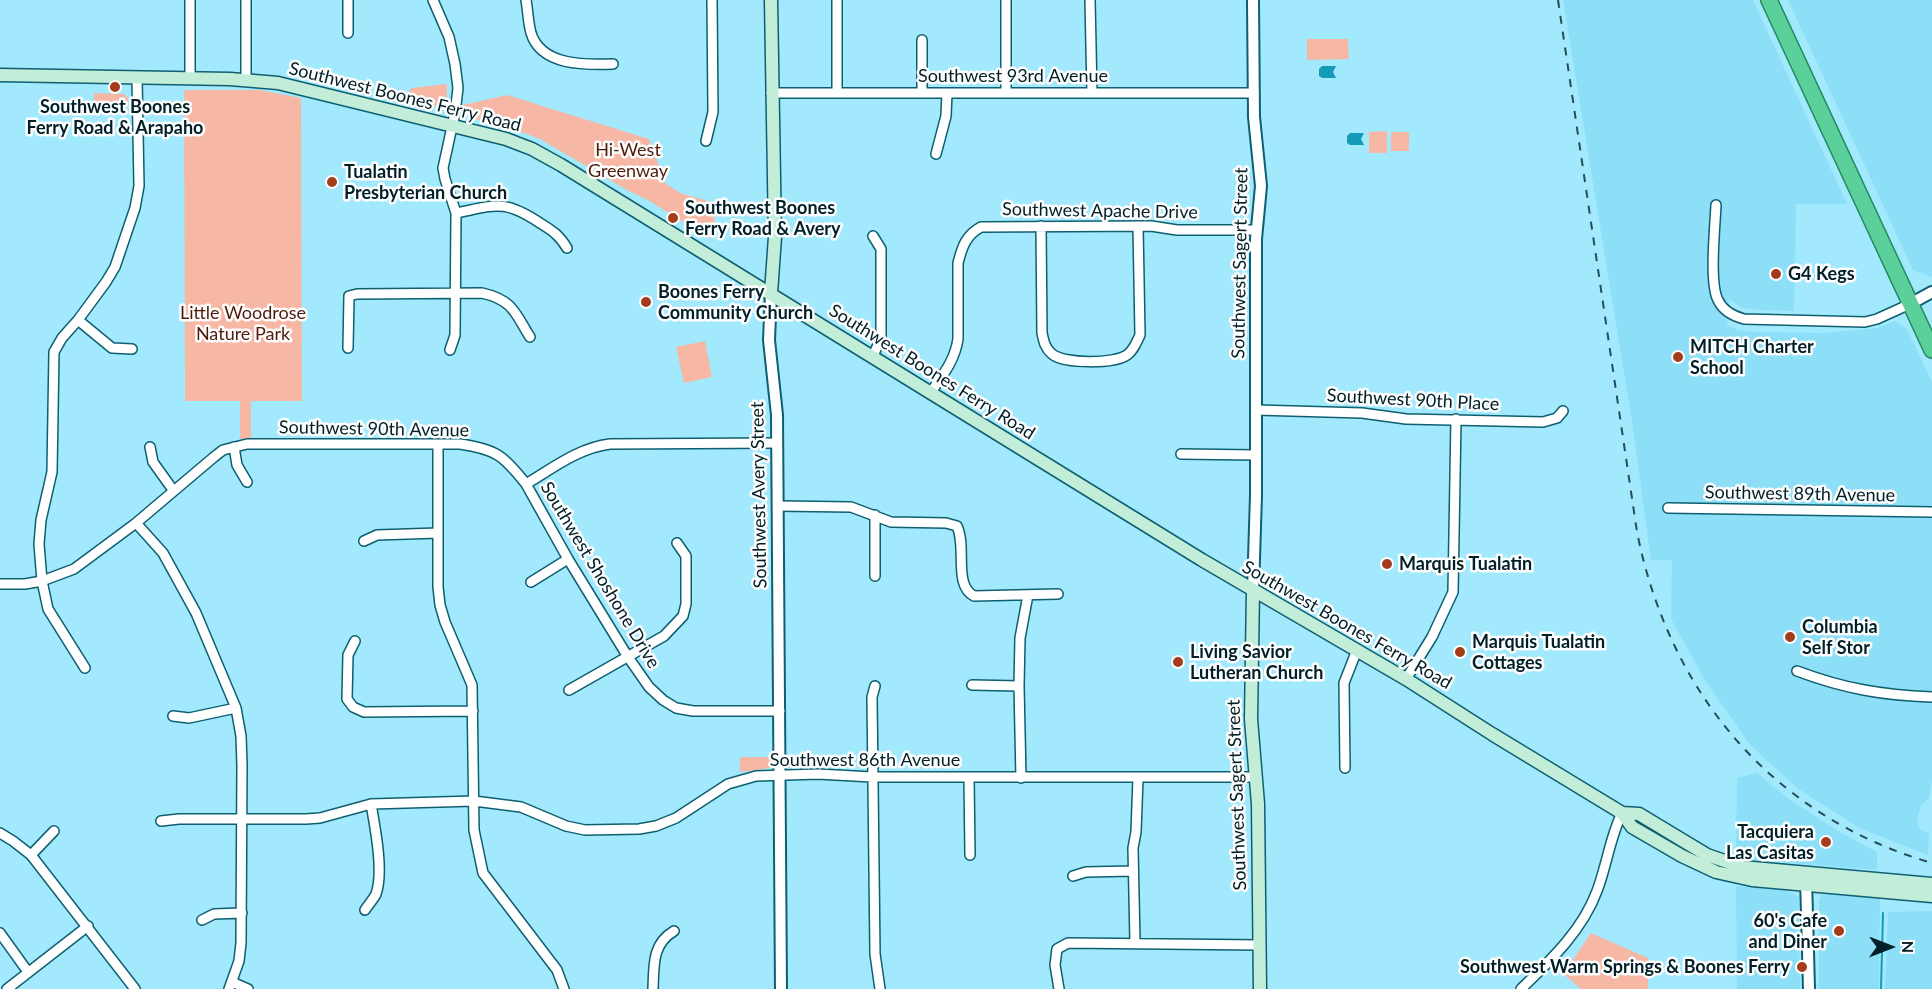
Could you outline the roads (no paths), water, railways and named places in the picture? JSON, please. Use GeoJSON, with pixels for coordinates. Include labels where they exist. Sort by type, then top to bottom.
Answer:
{"type":"FeatureCollection","features":[{"type":"Feature","properties":{"kind":"highway"},"geometry":{"type":"LineString","coordinates":[[1769,0],[1932,350]]}},
{"type":"Feature","properties":{"kind":"main road","name":"Southwest Avery Street"},"geometry":{"type":"LineString","coordinates":[[771,0],[775,237],[771,293]]}},
{"type":"Feature","properties":{"kind":"main road","name":"Southwest Boones Ferry Road"},"geometry":{"type":"LineString","coordinates":[[0,75],[246,80],[298,87],[498,136],[532,149],[771,293],[1252,590],[1406,679],[1622,813],[1632,827],[1709,869],[1752,880],[1806,879],[1932,884]]}},
{"type":"Feature","properties":{"kind":"main road","name":"Southwest Sagert Street"},"geometry":{"type":"LineString","coordinates":[[1252,590],[1251,729],[1256,777],[1260,989]]}},
{"type":"Feature","properties":{"kind":"main road","name":"Southwest Boones Ferry Road"},"geometry":{"type":"LineString","coordinates":[[1806,879],[1932,896]]}},
{"type":"Feature","properties":{"kind":"street"},"geometry":{"type":"LineString","coordinates":[[190,0],[190,79]]}},
{"type":"Feature","properties":{"kind":"street"},"geometry":{"type":"LineString","coordinates":[[246,0],[246,80]]}},
{"type":"Feature","properties":{"kind":"street"},"geometry":{"type":"LineString","coordinates":[[348,0],[348,33]]}},
{"type":"Feature","properties":{"kind":"street"},"geometry":{"type":"LineString","coordinates":[[433,0],[449,37],[455,64],[457,95],[443,168],[456,213],[455,335],[450,350]]}},
{"type":"Feature","properties":{"kind":"street"},"geometry":{"type":"LineString","coordinates":[[526,0],[532,34],[538,45],[549,56],[564,61],[614,64]]}},
{"type":"Feature","properties":{"kind":"street"},"geometry":{"type":"LineString","coordinates":[[706,141],[713,112],[712,0]]}},
{"type":"Feature","properties":{"kind":"street"},"geometry":{"type":"LineString","coordinates":[[837,0],[837,93]]}},
{"type":"Feature","properties":{"kind":"street"},"geometry":{"type":"LineString","coordinates":[[1006,0],[1006,92]]}},
{"type":"Feature","properties":{"kind":"street"},"geometry":{"type":"LineString","coordinates":[[1090,0],[1092,93]]}},
{"type":"Feature","properties":{"kind":"street","name":"Southwest Sagert Street"},"geometry":{"type":"LineString","coordinates":[[1252,590],[1256,455],[1256,230],[1260,199],[1255,129],[1253,0]]}},
{"type":"Feature","properties":{"kind":"street"},"geometry":{"type":"LineString","coordinates":[[922,40],[922,93]]}},
{"type":"Feature","properties":{"kind":"street"},"geometry":{"type":"LineString","coordinates":[[85,668],[48,609],[42,581],[39,544],[41,520],[52,472],[54,352],[115,267],[135,208],[139,186],[137,78]]}},
{"type":"Feature","properties":{"kind":"street","name":"Southwest 93rd Avenue"},"geometry":{"type":"LineString","coordinates":[[771,93],[1254,93]]}},
{"type":"Feature","properties":{"kind":"street"},"geometry":{"type":"LineString","coordinates":[[936,154],[946,116],[947,93]]}},
{"type":"Feature","properties":{"kind":"street"},"geometry":{"type":"LineString","coordinates":[[456,213],[505,204],[519,209],[560,236],[567,248]]}},
{"type":"Feature","properties":{"kind":"street"},"geometry":{"type":"LineString","coordinates":[[1716,205],[1714,284],[1717,299],[1733,316],[1744,319],[1865,322],[1877,319],[1932,292]]}},
{"type":"Feature","properties":{"kind":"street"},"geometry":{"type":"LineString","coordinates":[[1041,226],[1044,345],[1053,355],[1065,360],[1113,360],[1125,356],[1134,349],[1140,335],[1138,226]]}},
{"type":"Feature","properties":{"kind":"street","name":"Southwest Apache Drive"},"geometry":{"type":"LineString","coordinates":[[931,393],[957,350],[958,263],[966,239],[981,227],[1138,226],[1177,230],[1256,230]]}},
{"type":"Feature","properties":{"kind":"street"},"geometry":{"type":"LineString","coordinates":[[873,236],[881,249],[881,338],[873,356]]}},
{"type":"Feature","properties":{"kind":"street"},"geometry":{"type":"LineString","coordinates":[[348,348],[349,296],[357,294],[482,293],[497,296],[507,303],[530,338]]}},
{"type":"Feature","properties":{"kind":"street","name":"Southwest Avery Street"},"geometry":{"type":"LineString","coordinates":[[771,293],[769,340],[776,403],[778,506],[781,989]]}},
{"type":"Feature","properties":{"kind":"street"},"geometry":{"type":"LineString","coordinates":[[78,320],[112,348],[132,349]]}},
{"type":"Feature","properties":{"kind":"street","name":"Southwest 90th Place"},"geometry":{"type":"LineString","coordinates":[[1256,410],[1362,413],[1406,419],[1544,422],[1557,418],[1563,411]]}},
{"type":"Feature","properties":{"kind":"street"},"geometry":{"type":"LineString","coordinates":[[1406,679],[1432,637],[1453,592],[1456,419]]}},
{"type":"Feature","properties":{"kind":"street"},"geometry":{"type":"LineString","coordinates":[[526,484],[580,451],[594,446],[777,443]]}},
{"type":"Feature","properties":{"kind":"street","name":"Southwest 90th Avenue"},"geometry":{"type":"LineString","coordinates":[[0,584],[42,581],[74,569],[136,523],[172,490],[223,450],[247,444],[438,444],[480,447],[508,461],[526,484]]}},
{"type":"Feature","properties":{"kind":"street"},"geometry":{"type":"LineString","coordinates":[[438,444],[438,587],[440,605],[471,686],[474,830],[483,873],[557,970],[564,989]]}},
{"type":"Feature","properties":{"kind":"street"},"geometry":{"type":"LineString","coordinates":[[150,447],[153,462],[172,490]]}},
{"type":"Feature","properties":{"kind":"street"},"geometry":{"type":"LineString","coordinates":[[234,447],[237,465],[247,482]]}},
{"type":"Feature","properties":{"kind":"street"},"geometry":{"type":"LineString","coordinates":[[1181,454],[1256,455]]}},
{"type":"Feature","properties":{"kind":"street","name":"Southwest Shoshone Drive"},"geometry":{"type":"LineString","coordinates":[[526,484],[568,559],[628,657],[649,687],[663,700],[676,708],[693,711],[780,711]]}},
{"type":"Feature","properties":{"kind":"street"},"geometry":{"type":"LineString","coordinates":[[778,506],[842,506],[860,509],[891,522],[946,523],[957,526],[961,536],[962,584],[967,592],[974,596],[1058,594]]}},
{"type":"Feature","properties":{"kind":"street","name":"Southwest 89th Avenue"},"geometry":{"type":"LineString","coordinates":[[1668,508],[1932,512]]}},
{"type":"Feature","properties":{"kind":"street"},"geometry":{"type":"LineString","coordinates":[[875,515],[875,576]]}},
{"type":"Feature","properties":{"kind":"street"},"geometry":{"type":"LineString","coordinates":[[136,523],[163,553],[196,613],[236,708],[242,765],[242,943],[239,961],[230,986],[248,989]]}},
{"type":"Feature","properties":{"kind":"street"},"geometry":{"type":"LineString","coordinates":[[364,541],[377,535],[438,533]]}},
{"type":"Feature","properties":{"kind":"street"},"geometry":{"type":"LineString","coordinates":[[569,690],[664,636],[683,616],[686,604],[686,556],[677,543]]}},
{"type":"Feature","properties":{"kind":"street"},"geometry":{"type":"LineString","coordinates":[[531,582],[568,559]]}},
{"type":"Feature","properties":{"kind":"street"},"geometry":{"type":"LineString","coordinates":[[1021,777],[1020,638],[1028,595]]}},
{"type":"Feature","properties":{"kind":"street"},"geometry":{"type":"LineString","coordinates":[[356,641],[348,655],[347,699],[353,707],[364,712],[473,711]]}},
{"type":"Feature","properties":{"kind":"street"},"geometry":{"type":"LineString","coordinates":[[1345,768],[1344,683],[1357,650]]}},
{"type":"Feature","properties":{"kind":"street"},"geometry":{"type":"LineString","coordinates":[[1797,671],[1830,683],[1869,693],[1932,698]]}},
{"type":"Feature","properties":{"kind":"street"},"geometry":{"type":"LineString","coordinates":[[972,684],[1019,686]]}},
{"type":"Feature","properties":{"kind":"street"},"geometry":{"type":"LineString","coordinates":[[875,686],[872,697],[872,777],[875,954],[880,989]]}},
{"type":"Feature","properties":{"kind":"street"},"geometry":{"type":"LineString","coordinates":[[173,716],[189,718],[236,708]]}},
{"type":"Feature","properties":{"kind":"street","name":"Southwest 86th Avenue"},"geometry":{"type":"LineString","coordinates":[[161,821],[320,818],[371,804],[474,801],[521,807],[585,830],[639,829],[656,826],[676,818],[728,784],[756,776],[781,774],[872,777],[1256,777]]}},
{"type":"Feature","properties":{"kind":"street"},"geometry":{"type":"LineString","coordinates":[[969,777],[970,855]]}},
{"type":"Feature","properties":{"kind":"street"},"geometry":{"type":"LineString","coordinates":[[1134,943],[1133,848],[1138,817],[1138,778]]}},
{"type":"Feature","properties":{"kind":"street"},"geometry":{"type":"LineString","coordinates":[[365,910],[376,894],[378,869],[377,836],[371,804]]}},
{"type":"Feature","properties":{"kind":"street"},"geometry":{"type":"LineString","coordinates":[[1521,989],[1566,944],[1585,916],[1605,869],[1612,836],[1622,813]]}},
{"type":"Feature","properties":{"kind":"street"},"geometry":{"type":"LineString","coordinates":[[31,855],[54,831]]}},
{"type":"Feature","properties":{"kind":"street"},"geometry":{"type":"LineString","coordinates":[[0,833],[31,855],[135,989]]}},
{"type":"Feature","properties":{"kind":"street"},"geometry":{"type":"LineString","coordinates":[[1073,876],[1086,872],[1133,871]]}},
{"type":"Feature","properties":{"kind":"street"},"geometry":{"type":"LineString","coordinates":[[1806,879],[1809,989]]}},
{"type":"Feature","properties":{"kind":"street"},"geometry":{"type":"LineString","coordinates":[[202,920],[213,914],[242,913]]}},
{"type":"Feature","properties":{"kind":"street"},"geometry":{"type":"LineString","coordinates":[[7,989],[88,926]]}},
{"type":"Feature","properties":{"kind":"street"},"geometry":{"type":"LineString","coordinates":[[653,989],[655,954],[662,938],[674,932]]}},
{"type":"Feature","properties":{"kind":"street"},"geometry":{"type":"LineString","coordinates":[[0,933],[28,972]]}},
{"type":"Feature","properties":{"kind":"street"},"geometry":{"type":"LineString","coordinates":[[1059,989],[1055,965],[1058,949],[1068,943],[1260,945]]}},
{"type":"Feature","properties":{"kind":"waterway"},"geometry":{"type":"LineString","coordinates":[[1881,989],[1883,913]]}},
{"type":"Feature","properties":{"kind":"railway"},"geometry":{"type":"LineString","coordinates":[[1558,0],[1637,532],[1652,591],[1674,645],[1702,695],[1737,741],[1777,781],[1823,815],[1875,842],[1932,863]]}},
{"type":"Feature","properties":{"kind":"place","name":"Southwest Boones Ferry Road & Arapaho"},"geometry":{"type":"Point","coordinates":[115,87]}},
{"type":"Feature","properties":{"kind":"place","name":"Tualatin Presbyterian Church"},"geometry":{"type":"Point","coordinates":[332,182]}},
{"type":"Feature","properties":{"kind":"place","name":"Southwest Boones Ferry Road & Avery"},"geometry":{"type":"Point","coordinates":[673,218]}},
{"type":"Feature","properties":{"kind":"place","name":"G4 Kegs"},"geometry":{"type":"Point","coordinates":[1776,274]}},
{"type":"Feature","properties":{"kind":"place","name":"Boones Ferry Community Church"},"geometry":{"type":"Point","coordinates":[646,302]}},
{"type":"Feature","properties":{"kind":"place","name":"MITCH Charter School"},"geometry":{"type":"Point","coordinates":[1678,357]}},
{"type":"Feature","properties":{"kind":"place","name":"Marquis Tualatin"},"geometry":{"type":"Point","coordinates":[1387,564]}},
{"type":"Feature","properties":{"kind":"place","name":"Columbia Self Stor"},"geometry":{"type":"Point","coordinates":[1790,637]}},
{"type":"Feature","properties":{"kind":"place","name":"Marquis Tualatin Cottages"},"geometry":{"type":"Point","coordinates":[1460,652]}},
{"type":"Feature","properties":{"kind":"place","name":"Living Savior Lutheran Church"},"geometry":{"type":"Point","coordinates":[1178,662]}},
{"type":"Feature","properties":{"kind":"place","name":"Tacquiera Las Casitas"},"geometry":{"type":"Point","coordinates":[1826,842]}},
{"type":"Feature","properties":{"kind":"place","name":"60's Cafe and Diner"},"geometry":{"type":"Point","coordinates":[1839,931]}},
{"type":"Feature","properties":{"kind":"place","name":"Southwest Warm Springs & Boones Ferry"},"geometry":{"type":"Point","coordinates":[1802,967]}},
{"type":"Feature","properties":{"kind":"park label","name":"Hi-West Greenway"},"geometry":{"type":"Point","coordinates":[628,160]}},
{"type":"Feature","properties":{"kind":"park label","name":"Little Woodrose Nature Park"},"geometry":{"type":"Point","coordinates":[243,323]}}]}
